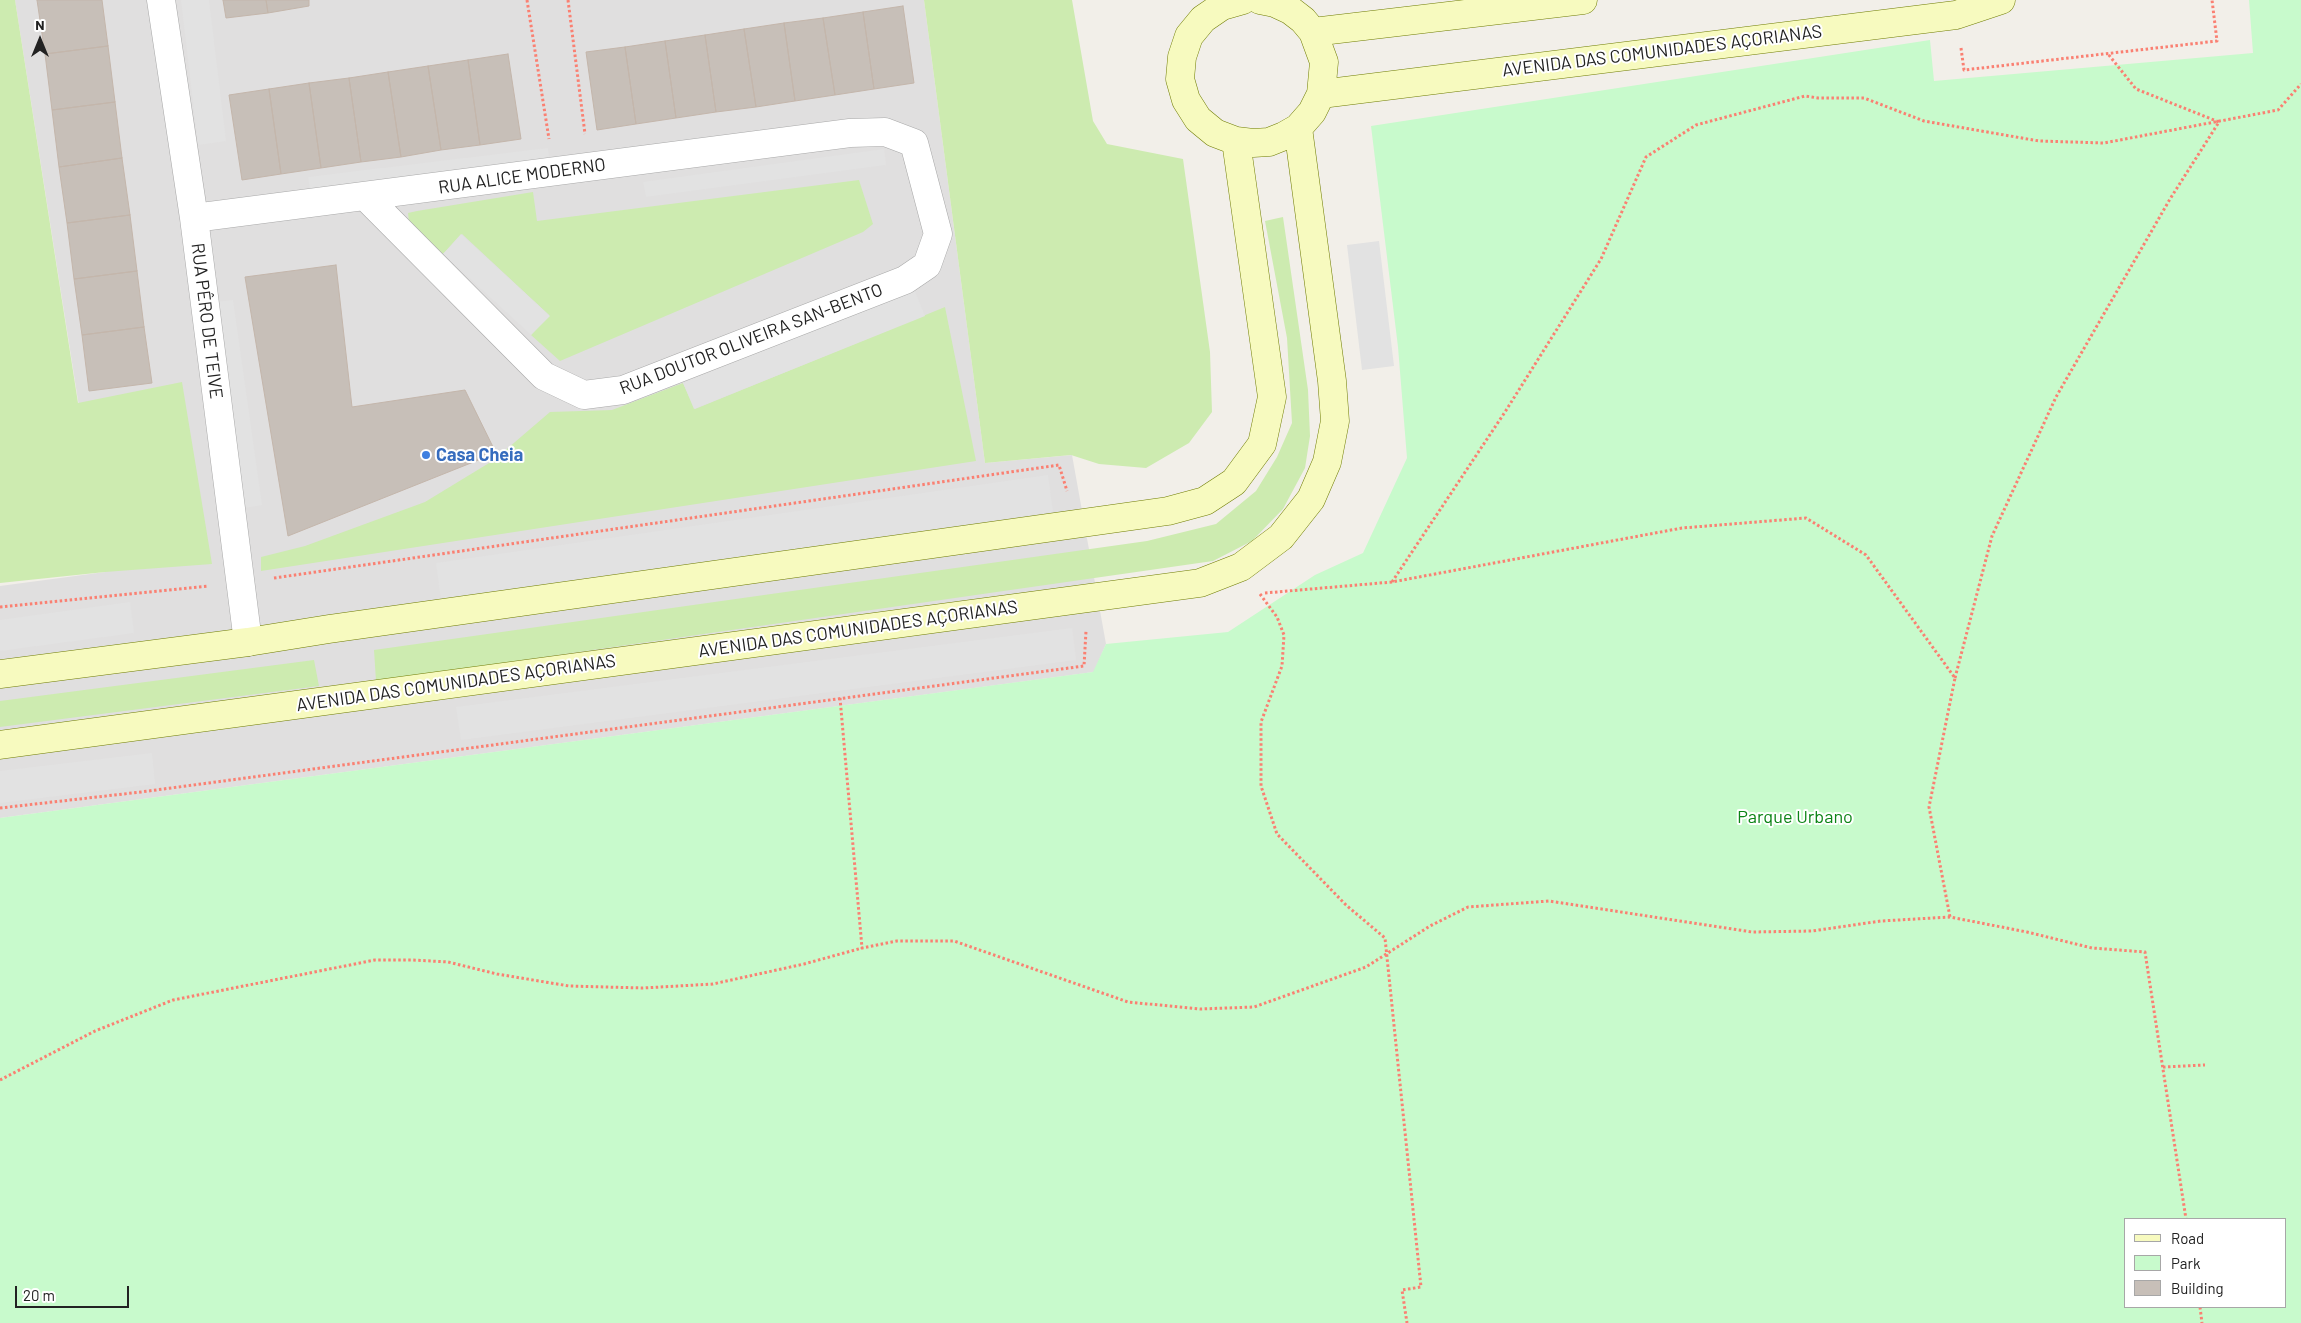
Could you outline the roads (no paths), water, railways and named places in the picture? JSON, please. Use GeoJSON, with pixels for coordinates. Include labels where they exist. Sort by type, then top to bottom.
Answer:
{"type":"FeatureCollection","features":[{"type":"Feature","properties":{"kind":"street","name":"RUA PÊRO DE TEIVE"},"geometry":{"type":"LineString","coordinates":[[161,0],[194,218],[248,642]]}},
{"type":"Feature","properties":{"kind":"street"},"geometry":{"type":"LineString","coordinates":[[1243,0],[1222,6],[1203,19],[1189,36],[1182,57],[1180,79],[1186,100],[1198,119],[1215,133],[1236,141],[1268,142],[1298,128],[1312,112],[1321,94],[1324,62],[1313,32],[1303,20],[1290,10],[1275,3],[1260,0]]}},
{"type":"Feature","properties":{"kind":"street"},"geometry":{"type":"LineString","coordinates":[[1313,32],[1583,0]]}},
{"type":"Feature","properties":{"kind":"street","name":"AVENIDA DAS COMUNIDADES AÇORIANAS"},"geometry":{"type":"LineString","coordinates":[[1321,94],[1956,15],[2001,0]]}},
{"type":"Feature","properties":{"kind":"street","name":"AVENIDA DAS COMUNIDADES AÇORIANAS"},"geometry":{"type":"LineString","coordinates":[[0,745],[1200,583],[1241,567],[1281,537],[1311,500],[1327,462],[1335,421],[1332,381],[1298,128]]}},
{"type":"Feature","properties":{"kind":"street","name":"RUA DOUTOR OLIVEIRA SAN-BENTO"},"geometry":{"type":"LineString","coordinates":[[366,197],[544,376],[584,395],[623,390],[904,280],[927,264],[938,234],[914,143],[885,132],[850,133]]}},
{"type":"Feature","properties":{"kind":"street","name":"RUA ALICE MODERNO"},"geometry":{"type":"LineString","coordinates":[[194,218],[850,133]]}},
{"type":"Feature","properties":{"kind":"street"},"geometry":{"type":"LineString","coordinates":[[0,674],[248,642],[329,629],[1158,513],[1205,501],[1234,482],[1262,444],[1272,397],[1236,141]]}},
{"type":"Feature","properties":{"kind":"place","name":"Casa Cheia"},"geometry":{"type":"Point","coordinates":[426,455]}},
{"type":"Feature","properties":{"kind":"park label","name":"Parque Urbano"},"geometry":{"type":"Point","coordinates":[1795,817]}}]}
